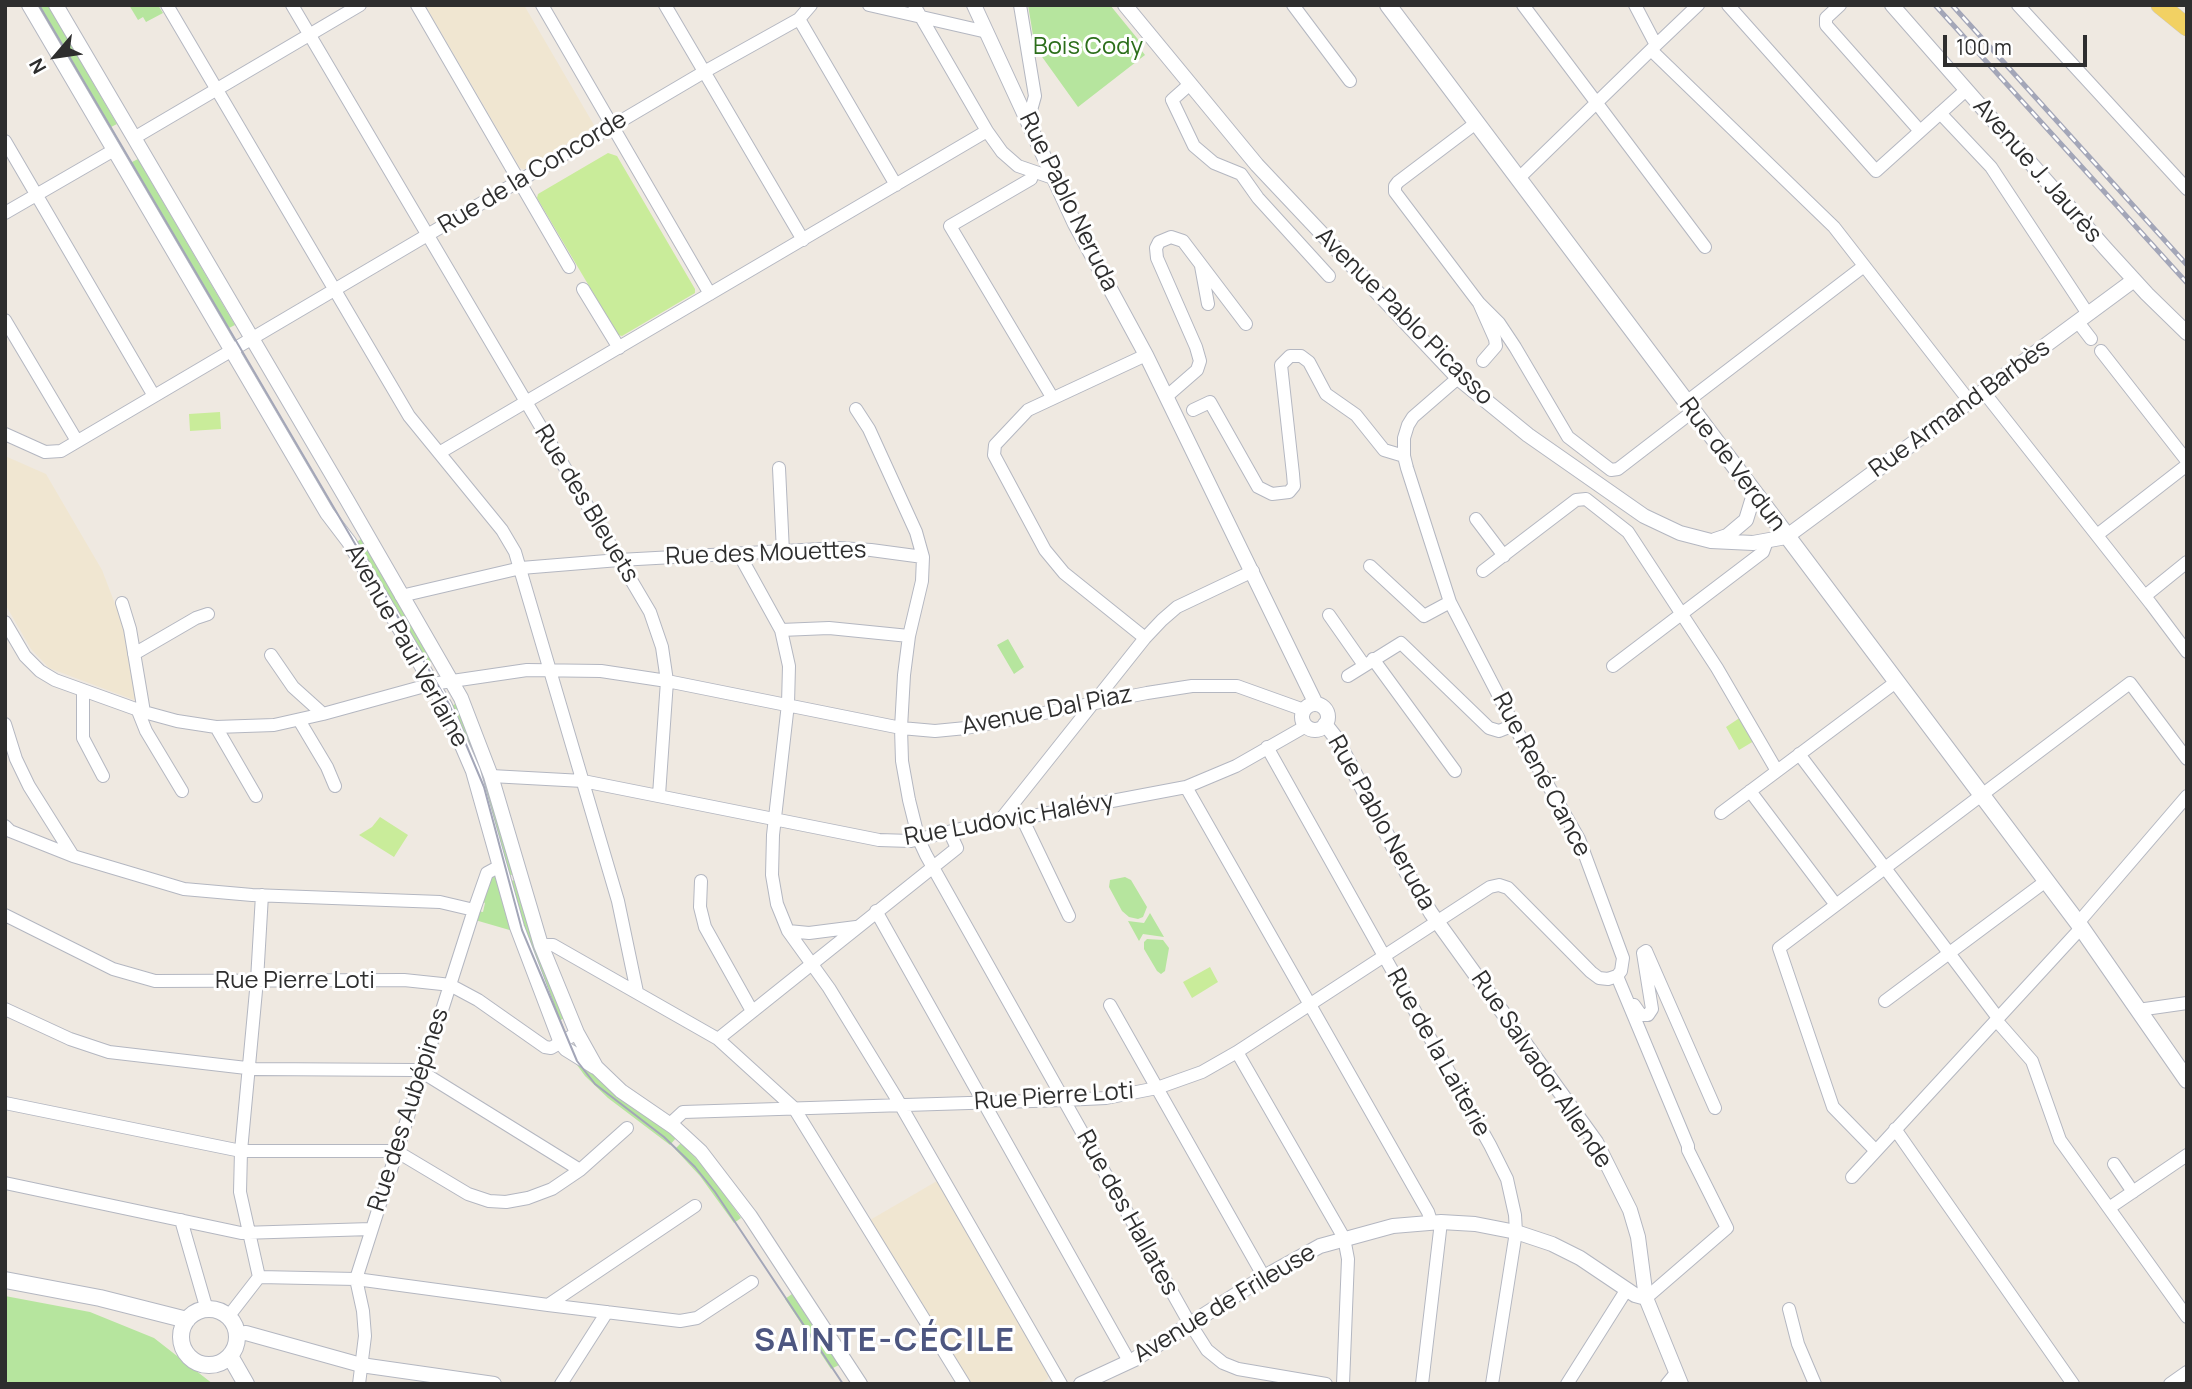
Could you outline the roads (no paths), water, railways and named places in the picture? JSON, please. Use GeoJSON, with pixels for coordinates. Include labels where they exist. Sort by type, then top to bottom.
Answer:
{"type":"FeatureCollection","features":[{"type":"Feature","properties":{"kind":"main road","name":"Rue de Verdun"},"geometry":{"type":"LineString","coordinates":[[1388,5],[2046,881],[2187,1080]]}},
{"type":"Feature","properties":{"kind":"main road"},"geometry":{"type":"LineString","coordinates":[[2160,5],[2187,27]]}},
{"type":"Feature","properties":{"kind":"main road"},"geometry":{"type":"LineString","coordinates":[[5,1280],[100,1298],[187,1320]]}},
{"type":"Feature","properties":{"kind":"main road"},"geometry":{"type":"LineString","coordinates":[[150,1311],[181,1336],[186,1353],[200,1363],[215,1365],[230,1356],[236,1345],[237,1334],[228,1317],[219,1311],[207,1310],[197,1312],[187,1320],[181,1336]]}},
{"type":"Feature","properties":{"kind":"main road"},"geometry":{"type":"LineString","coordinates":[[230,1356],[246,1384]]}},
{"type":"Feature","properties":{"kind":"street","name":"Avenue Paul Verlaine"},"geometry":{"type":"LineString","coordinates":[[29,5],[327,513],[349,542],[432,684],[466,752],[485,808],[517,927],[561,1043],[596,1068],[621,1091],[670,1124],[701,1152],[727,1184],[860,1384]]}},
{"type":"Feature","properties":{"kind":"street","name":"Avenue Paul Verlaine"},"geometry":{"type":"LineString","coordinates":[[57,5],[451,680],[491,776],[541,945],[577,1033],[596,1068]]}},
{"type":"Feature","properties":{"kind":"street"},"geometry":{"type":"LineString","coordinates":[[167,5],[408,416],[502,530],[515,552],[618,901],[637,992]]}},
{"type":"Feature","properties":{"kind":"street","name":"Rue des Bleuets"},"geometry":{"type":"LineString","coordinates":[[292,5],[650,612],[662,647],[667,681],[659,795]]}},
{"type":"Feature","properties":{"kind":"street"},"geometry":{"type":"LineString","coordinates":[[134,138],[359,5]]}},
{"type":"Feature","properties":{"kind":"street"},"geometry":{"type":"LineString","coordinates":[[416,5],[569,267]]}},
{"type":"Feature","properties":{"kind":"street"},"geometry":{"type":"LineString","coordinates":[[542,5],[710,294]]}},
{"type":"Feature","properties":{"kind":"street"},"geometry":{"type":"LineString","coordinates":[[665,5],[803,240]]}},
{"type":"Feature","properties":{"kind":"street","name":"Rue de la Concorde"},"geometry":{"type":"LineString","coordinates":[[251,338],[799,19],[811,5]]}},
{"type":"Feature","properties":{"kind":"street"},"geometry":{"type":"LineString","coordinates":[[869,5],[987,32]]}},
{"type":"Feature","properties":{"kind":"street"},"geometry":{"type":"LineString","coordinates":[[914,5],[1002,152],[1018,166],[1054,178]]}},
{"type":"Feature","properties":{"kind":"street","name":"Rue Pablo Neruda"},"geometry":{"type":"LineString","coordinates":[[974,5],[1091,255],[1146,355],[1253,571],[1310,707]]}},
{"type":"Feature","properties":{"kind":"street"},"geometry":{"type":"LineString","coordinates":[[1020,5],[1035,96],[1028,121]]}},
{"type":"Feature","properties":{"kind":"street","name":"Avenue Pablo Picasso"},"geometry":{"type":"LineString","coordinates":[[1125,5],[1257,165],[1458,379],[1528,435],[1644,516],[1681,533],[1711,541],[1733,544],[1786,537]]}},
{"type":"Feature","properties":{"kind":"street"},"geometry":{"type":"LineString","coordinates":[[1293,5],[1350,81]]}},
{"type":"Feature","properties":{"kind":"street"},"geometry":{"type":"LineString","coordinates":[[1523,5],[1705,247]]}},
{"type":"Feature","properties":{"kind":"street"},"geometry":{"type":"LineString","coordinates":[[1635,5],[1653,48],[1834,227],[1875,276],[1970,402]]}},
{"type":"Feature","properties":{"kind":"street"},"geometry":{"type":"LineString","coordinates":[[1518,179],[1698,5]]}},
{"type":"Feature","properties":{"kind":"street"},"geometry":{"type":"LineString","coordinates":[[1728,5],[1876,171],[1966,90]]}},
{"type":"Feature","properties":{"kind":"street"},"geometry":{"type":"LineString","coordinates":[[1840,5],[1826,19],[1826,25],[1920,131]]}},
{"type":"Feature","properties":{"kind":"street","name":"Avenue J. Jaurès"},"geometry":{"type":"LineString","coordinates":[[1892,5],[2134,280],[2187,333]]}},
{"type":"Feature","properties":{"kind":"street"},"geometry":{"type":"LineString","coordinates":[[2018,5],[2187,189]]}},
{"type":"Feature","properties":{"kind":"street"},"geometry":{"type":"LineString","coordinates":[[799,19],[896,185]]}},
{"type":"Feature","properties":{"kind":"street"},"geometry":{"type":"LineString","coordinates":[[1189,84],[1172,100],[1194,145],[1214,163],[1241,174],[1258,198],[1329,276]]}},
{"type":"Feature","properties":{"kind":"street"},"geometry":{"type":"LineString","coordinates":[[1940,113],[1991,167],[2083,318],[2091,339]]}},
{"type":"Feature","properties":{"kind":"street"},"geometry":{"type":"LineString","coordinates":[[1476,123],[1395,186],[1395,192],[1479,303],[1499,323],[1568,437],[1611,470],[1618,469],[1864,266]]}},
{"type":"Feature","properties":{"kind":"street"},"geometry":{"type":"LineString","coordinates":[[439,453],[987,131]]}},
{"type":"Feature","properties":{"kind":"street"},"geometry":{"type":"LineString","coordinates":[[5,141],[154,396]]}},
{"type":"Feature","properties":{"kind":"street"},"geometry":{"type":"LineString","coordinates":[[5,213],[114,150]]}},
{"type":"Feature","properties":{"kind":"street"},"geometry":{"type":"LineString","coordinates":[[1033,172],[1031,179],[950,226],[1052,397]]}},
{"type":"Feature","properties":{"kind":"street"},"geometry":{"type":"LineString","coordinates":[[1166,397],[1197,370],[1200,361],[1157,258],[1156,248],[1163,239],[1175,237],[1183,241],[1246,324]]}},
{"type":"Feature","properties":{"kind":"street"},"geometry":{"type":"LineString","coordinates":[[1200,263],[1209,304]]}},
{"type":"Feature","properties":{"kind":"street","name":"Rue Armand Barbès"},"geometry":{"type":"LineString","coordinates":[[1786,537],[2134,280]]}},
{"type":"Feature","properties":{"kind":"street"},"geometry":{"type":"LineString","coordinates":[[583,289],[618,348]]}},
{"type":"Feature","properties":{"kind":"street"},"geometry":{"type":"LineString","coordinates":[[1479,303],[1496,346],[1482,361]]}},
{"type":"Feature","properties":{"kind":"street"},"geometry":{"type":"LineString","coordinates":[[5,320],[76,441]]}},
{"type":"Feature","properties":{"kind":"street"},"geometry":{"type":"LineString","coordinates":[[5,434],[45,452],[61,451],[251,338]]}},
{"type":"Feature","properties":{"kind":"street"},"geometry":{"type":"LineString","coordinates":[[2097,535],[2187,463],[2101,351]]}},
{"type":"Feature","properties":{"kind":"street"},"geometry":{"type":"LineString","coordinates":[[1145,638],[1064,573],[1045,550],[994,455],[995,445],[1028,410],[1146,355]]}},
{"type":"Feature","properties":{"kind":"street"},"geometry":{"type":"LineString","coordinates":[[1193,410],[1210,402],[1258,486],[1272,494],[1285,494],[1294,486],[1281,365],[1290,356],[1301,356],[1309,362],[1326,394],[1356,415],[1384,450],[1404,456]]}},
{"type":"Feature","properties":{"kind":"street","name":"Rue René Cance"},"geometry":{"type":"LineString","coordinates":[[1458,379],[1413,417],[1404,438],[1404,456],[1450,602],[1514,725],[1579,839],[1623,958],[1624,963],[1618,975]]}},
{"type":"Feature","properties":{"kind":"street"},"geometry":{"type":"LineString","coordinates":[[1983,391],[2187,652]]}},
{"type":"Feature","properties":{"kind":"street"},"geometry":{"type":"LineString","coordinates":[[856,409],[869,429],[916,532],[923,557]]}},
{"type":"Feature","properties":{"kind":"street"},"geometry":{"type":"LineString","coordinates":[[779,468],[783,552]]}},
{"type":"Feature","properties":{"kind":"street"},"geometry":{"type":"LineString","coordinates":[[1711,541],[1740,528],[1749,512],[1754,494]]}},
{"type":"Feature","properties":{"kind":"street"},"geometry":{"type":"LineString","coordinates":[[1483,571],[1576,500],[1587,499],[1628,532],[1683,613],[1777,771]]}},
{"type":"Feature","properties":{"kind":"street"},"geometry":{"type":"LineString","coordinates":[[1476,519],[1504,555]]}},
{"type":"Feature","properties":{"kind":"street"},"geometry":{"type":"LineString","coordinates":[[1613,666],[1763,552],[1767,541]]}},
{"type":"Feature","properties":{"kind":"street","name":"Rue des Mouettes"},"geometry":{"type":"LineString","coordinates":[[401,596],[521,568],[619,560],[839,548],[923,557]]}},
{"type":"Feature","properties":{"kind":"street"},"geometry":{"type":"LineString","coordinates":[[739,554],[781,629],[789,666],[772,874],[777,904],[788,931],[829,988],[1061,1384]]}},
{"type":"Feature","properties":{"kind":"street","name":"Rue des Hallates"},"geometry":{"type":"LineString","coordinates":[[923,557],[922,581],[909,636],[901,728],[902,761],[919,840],[929,861],[1207,1350],[1223,1363],[1238,1369],[1326,1384]]}},
{"type":"Feature","properties":{"kind":"street"},"geometry":{"type":"LineString","coordinates":[[2145,596],[2187,562]]}},
{"type":"Feature","properties":{"kind":"street"},"geometry":{"type":"LineString","coordinates":[[1370,566],[1424,617],[1450,602]]}},
{"type":"Feature","properties":{"kind":"street"},"geometry":{"type":"LineString","coordinates":[[1001,819],[1145,638],[1177,607],[1253,571]]}},
{"type":"Feature","properties":{"kind":"street"},"geometry":{"type":"LineString","coordinates":[[122,603],[134,654],[146,731],[182,791]]}},
{"type":"Feature","properties":{"kind":"street"},"geometry":{"type":"LineString","coordinates":[[134,654],[196,618],[208,614]]}},
{"type":"Feature","properties":{"kind":"street"},"geometry":{"type":"LineString","coordinates":[[1329,615],[1455,771]]}},
{"type":"Feature","properties":{"kind":"street","name":"Avenue Dal Piaz"},"geometry":{"type":"LineString","coordinates":[[5,622],[25,656],[40,671],[55,680],[141,711],[177,721],[216,727],[247,727],[299,720],[451,680],[499,673],[551,670],[601,671],[667,681],[901,728],[935,731],[965,728],[1192,686],[1237,686],[1310,707]]}},
{"type":"Feature","properties":{"kind":"street"},"geometry":{"type":"LineString","coordinates":[[781,629],[829,628],[909,636]]}},
{"type":"Feature","properties":{"kind":"street"},"geometry":{"type":"LineString","coordinates":[[1348,676],[1401,643],[1489,728],[1499,731],[1514,725]]}},
{"type":"Feature","properties":{"kind":"street"},"geometry":{"type":"LineString","coordinates":[[271,655],[293,687],[324,714]]}},
{"type":"Feature","properties":{"kind":"street"},"geometry":{"type":"LineString","coordinates":[[1721,813],[1896,682]]}},
{"type":"Feature","properties":{"kind":"street"},"geometry":{"type":"LineString","coordinates":[[1876,1151],[1833,1107],[1779,948],[2130,683],[2187,759]]}},
{"type":"Feature","properties":{"kind":"street"},"geometry":{"type":"LineString","coordinates":[[83,691],[83,738],[103,775]]}},
{"type":"Feature","properties":{"kind":"street"},"geometry":{"type":"LineString","coordinates":[[1310,707],[1326,710],[1328,717],[1325,724],[1318,729],[1306,726],[1302,716],[1310,707]]}},
{"type":"Feature","properties":{"kind":"street"},"geometry":{"type":"LineString","coordinates":[[299,720],[335,786]]}},
{"type":"Feature","properties":{"kind":"street"},"geometry":{"type":"LineString","coordinates":[[5,724],[16,759],[29,786],[73,856]]}},
{"type":"Feature","properties":{"kind":"street","name":"Rue Pablo Neruda"},"geometry":{"type":"LineString","coordinates":[[1325,724],[1336,738],[1407,873],[1438,921]]}},
{"type":"Feature","properties":{"kind":"street","name":"Rue Ludovic Halévy"},"geometry":{"type":"LineString","coordinates":[[491,776],[583,781],[879,840],[919,840],[1001,819],[1022,818],[1186,787],[1236,766],[1306,726]]}},
{"type":"Feature","properties":{"kind":"street"},"geometry":{"type":"LineString","coordinates":[[216,727],[256,796]]}},
{"type":"Feature","properties":{"kind":"street","name":"Rue de la Laiterie"},"geometry":{"type":"LineString","coordinates":[[1267,747],[1507,1179],[1516,1231],[1492,1384]]}},
{"type":"Feature","properties":{"kind":"street"},"geometry":{"type":"LineString","coordinates":[[1799,754],[1997,1019],[2032,1061],[2060,1140],[2187,1317]]}},
{"type":"Feature","properties":{"kind":"street"},"geometry":{"type":"LineString","coordinates":[[1186,787],[1436,1222],[1422,1384]]}},
{"type":"Feature","properties":{"kind":"street"},"geometry":{"type":"LineString","coordinates":[[1749,791],[1836,905]]}},
{"type":"Feature","properties":{"kind":"street"},"geometry":{"type":"LineString","coordinates":[[1852,1177],[2079,926],[2187,796]]}},
{"type":"Feature","properties":{"kind":"street"},"geometry":{"type":"LineString","coordinates":[[1022,818],[1069,916]]}},
{"type":"Feature","properties":{"kind":"street"},"geometry":{"type":"LineString","coordinates":[[7,829],[73,856],[184,889],[440,902],[474,910]]}},
{"type":"Feature","properties":{"kind":"street"},"geometry":{"type":"LineString","coordinates":[[718,1039],[876,911],[929,861],[957,848],[950,833]]}},
{"type":"Feature","properties":{"kind":"street","name":"Rue des Aubépines"},"geometry":{"type":"LineString","coordinates":[[359,1384],[365,1336],[356,1279],[474,910],[487,873],[500,866]]}},
{"type":"Feature","properties":{"kind":"street"},"geometry":{"type":"LineString","coordinates":[[701,881],[700,907],[705,927],[752,1011]]}},
{"type":"Feature","properties":{"kind":"street"},"geometry":{"type":"LineString","coordinates":[[1885,1000],[2046,881]]}},
{"type":"Feature","properties":{"kind":"street"},"geometry":{"type":"LineString","coordinates":[[1438,921],[1490,887],[1499,885],[1508,888],[1591,972],[1599,978],[1608,979],[1618,975]]}},
{"type":"Feature","properties":{"kind":"street"},"geometry":{"type":"LineString","coordinates":[[260,1277],[240,1192],[262,895]]}},
{"type":"Feature","properties":{"kind":"street"},"geometry":{"type":"LineString","coordinates":[[876,911],[1129,1361]]}},
{"type":"Feature","properties":{"kind":"street","name":"Rue Pierre Loti"},"geometry":{"type":"LineString","coordinates":[[5,915],[113,969],[155,981],[404,980],[450,985],[478,1000],[545,1047],[551,1048],[561,1043]]}},
{"type":"Feature","properties":{"kind":"street","name":"Rue Pierre Loti"},"geometry":{"type":"LineString","coordinates":[[670,1124],[683,1112],[1106,1098],[1157,1088],[1202,1072],[1237,1052],[1438,921]]}},
{"type":"Feature","properties":{"kind":"street","name":"Rue Salvador Allende"},"geometry":{"type":"LineString","coordinates":[[1438,921],[1596,1142],[1630,1210],[1638,1237],[1646,1298],[1675,1380]]}},
{"type":"Feature","properties":{"kind":"street"},"geometry":{"type":"LineString","coordinates":[[788,931],[809,933],[856,927]]}},
{"type":"Feature","properties":{"kind":"street"},"geometry":{"type":"LineString","coordinates":[[541,945],[553,945],[718,1039],[794,1108],[964,1384]]}},
{"type":"Feature","properties":{"kind":"street"},"geometry":{"type":"LineString","coordinates":[[1618,975],[1638,1012],[1648,1015],[1652,1009],[1643,953],[1646,951],[1715,1108]]}},
{"type":"Feature","properties":{"kind":"street"},"geometry":{"type":"LineString","coordinates":[[1618,975],[1688,1150],[1727,1228],[1646,1298]]}},
{"type":"Feature","properties":{"kind":"street"},"geometry":{"type":"LineString","coordinates":[[2138,1010],[2187,1003]]}},
{"type":"Feature","properties":{"kind":"street"},"geometry":{"type":"LineString","coordinates":[[1110,1004],[1264,1277]]}},
{"type":"Feature","properties":{"kind":"street"},"geometry":{"type":"LineString","coordinates":[[5,1009],[70,1039],[109,1052],[249,1068],[422,1072],[580,1170]]}},
{"type":"Feature","properties":{"kind":"street"},"geometry":{"type":"LineString","coordinates":[[561,1043],[577,1033]]}},
{"type":"Feature","properties":{"kind":"street"},"geometry":{"type":"LineString","coordinates":[[1237,1052],[1344,1238],[1348,1259],[1343,1384]]}},
{"type":"Feature","properties":{"kind":"street"},"geometry":{"type":"LineString","coordinates":[[5,1103],[241,1151],[396,1151],[468,1194],[489,1201],[506,1202],[528,1198],[552,1189],[580,1170],[626,1128]]}},
{"type":"Feature","properties":{"kind":"street"},"geometry":{"type":"LineString","coordinates":[[1895,1129],[2073,1384]]}},
{"type":"Feature","properties":{"kind":"street"},"geometry":{"type":"LineString","coordinates":[[2109,1209],[2187,1155]]}},
{"type":"Feature","properties":{"kind":"street"},"geometry":{"type":"LineString","coordinates":[[2114,1164],[2133,1192]]}},
{"type":"Feature","properties":{"kind":"street"},"geometry":{"type":"LineString","coordinates":[[5,1182],[248,1234],[371,1229]]}},
{"type":"Feature","properties":{"kind":"street"},"geometry":{"type":"LineString","coordinates":[[548,1305],[695,1206]]}},
{"type":"Feature","properties":{"kind":"street"},"geometry":{"type":"LineString","coordinates":[[181,1220],[207,1310]]}},
{"type":"Feature","properties":{"kind":"street","name":"Avenue de Frileuse"},"geometry":{"type":"LineString","coordinates":[[1081,1384],[1129,1361],[1191,1325],[1264,1277],[1320,1246],[1393,1226],[1436,1222],[1475,1224],[1516,1231],[1580,1258],[1635,1294],[1646,1298]]}},
{"type":"Feature","properties":{"kind":"street"},"geometry":{"type":"LineString","coordinates":[[260,1277],[356,1279],[680,1321],[697,1318],[752,1282]]}},
{"type":"Feature","properties":{"kind":"street"},"geometry":{"type":"LineString","coordinates":[[228,1317],[260,1277]]}},
{"type":"Feature","properties":{"kind":"street"},"geometry":{"type":"LineString","coordinates":[[1567,1384],[1627,1289]]}},
{"type":"Feature","properties":{"kind":"street"},"geometry":{"type":"LineString","coordinates":[[1789,1309],[1798,1344],[1815,1384]]}},
{"type":"Feature","properties":{"kind":"street"},"geometry":{"type":"LineString","coordinates":[[561,1384],[607,1312]]}},
{"type":"Feature","properties":{"kind":"street"},"geometry":{"type":"LineString","coordinates":[[237,1334],[246,1333],[361,1365],[494,1384]]}},
{"type":"Feature","properties":{"kind":"street"},"geometry":{"type":"LineString","coordinates":[[2170,1384],[2187,1372]]}},
{"type":"Feature","properties":{"kind":"tram line"},"geometry":{"type":"LineString","coordinates":[[39,5],[449,704],[484,787],[522,930],[577,1061],[595,1084],[664,1137],[695,1167],[715,1192],[843,1384]]}},
{"type":"Feature","properties":{"kind":"railway"},"geometry":{"type":"LineString","coordinates":[[1935,5],[2187,283]]}},
{"type":"Feature","properties":{"kind":"railway"},"geometry":{"type":"LineString","coordinates":[[1952,5],[2187,265]]}},
{"type":"Feature","properties":{"kind":"district","name":"SAINTE-CÉCILE"},"geometry":{"type":"Point","coordinates":[885,1342]}},
{"type":"Feature","properties":{"kind":"park label","name":"Bois Cody"},"geometry":{"type":"Point","coordinates":[1088,47]}}]}
